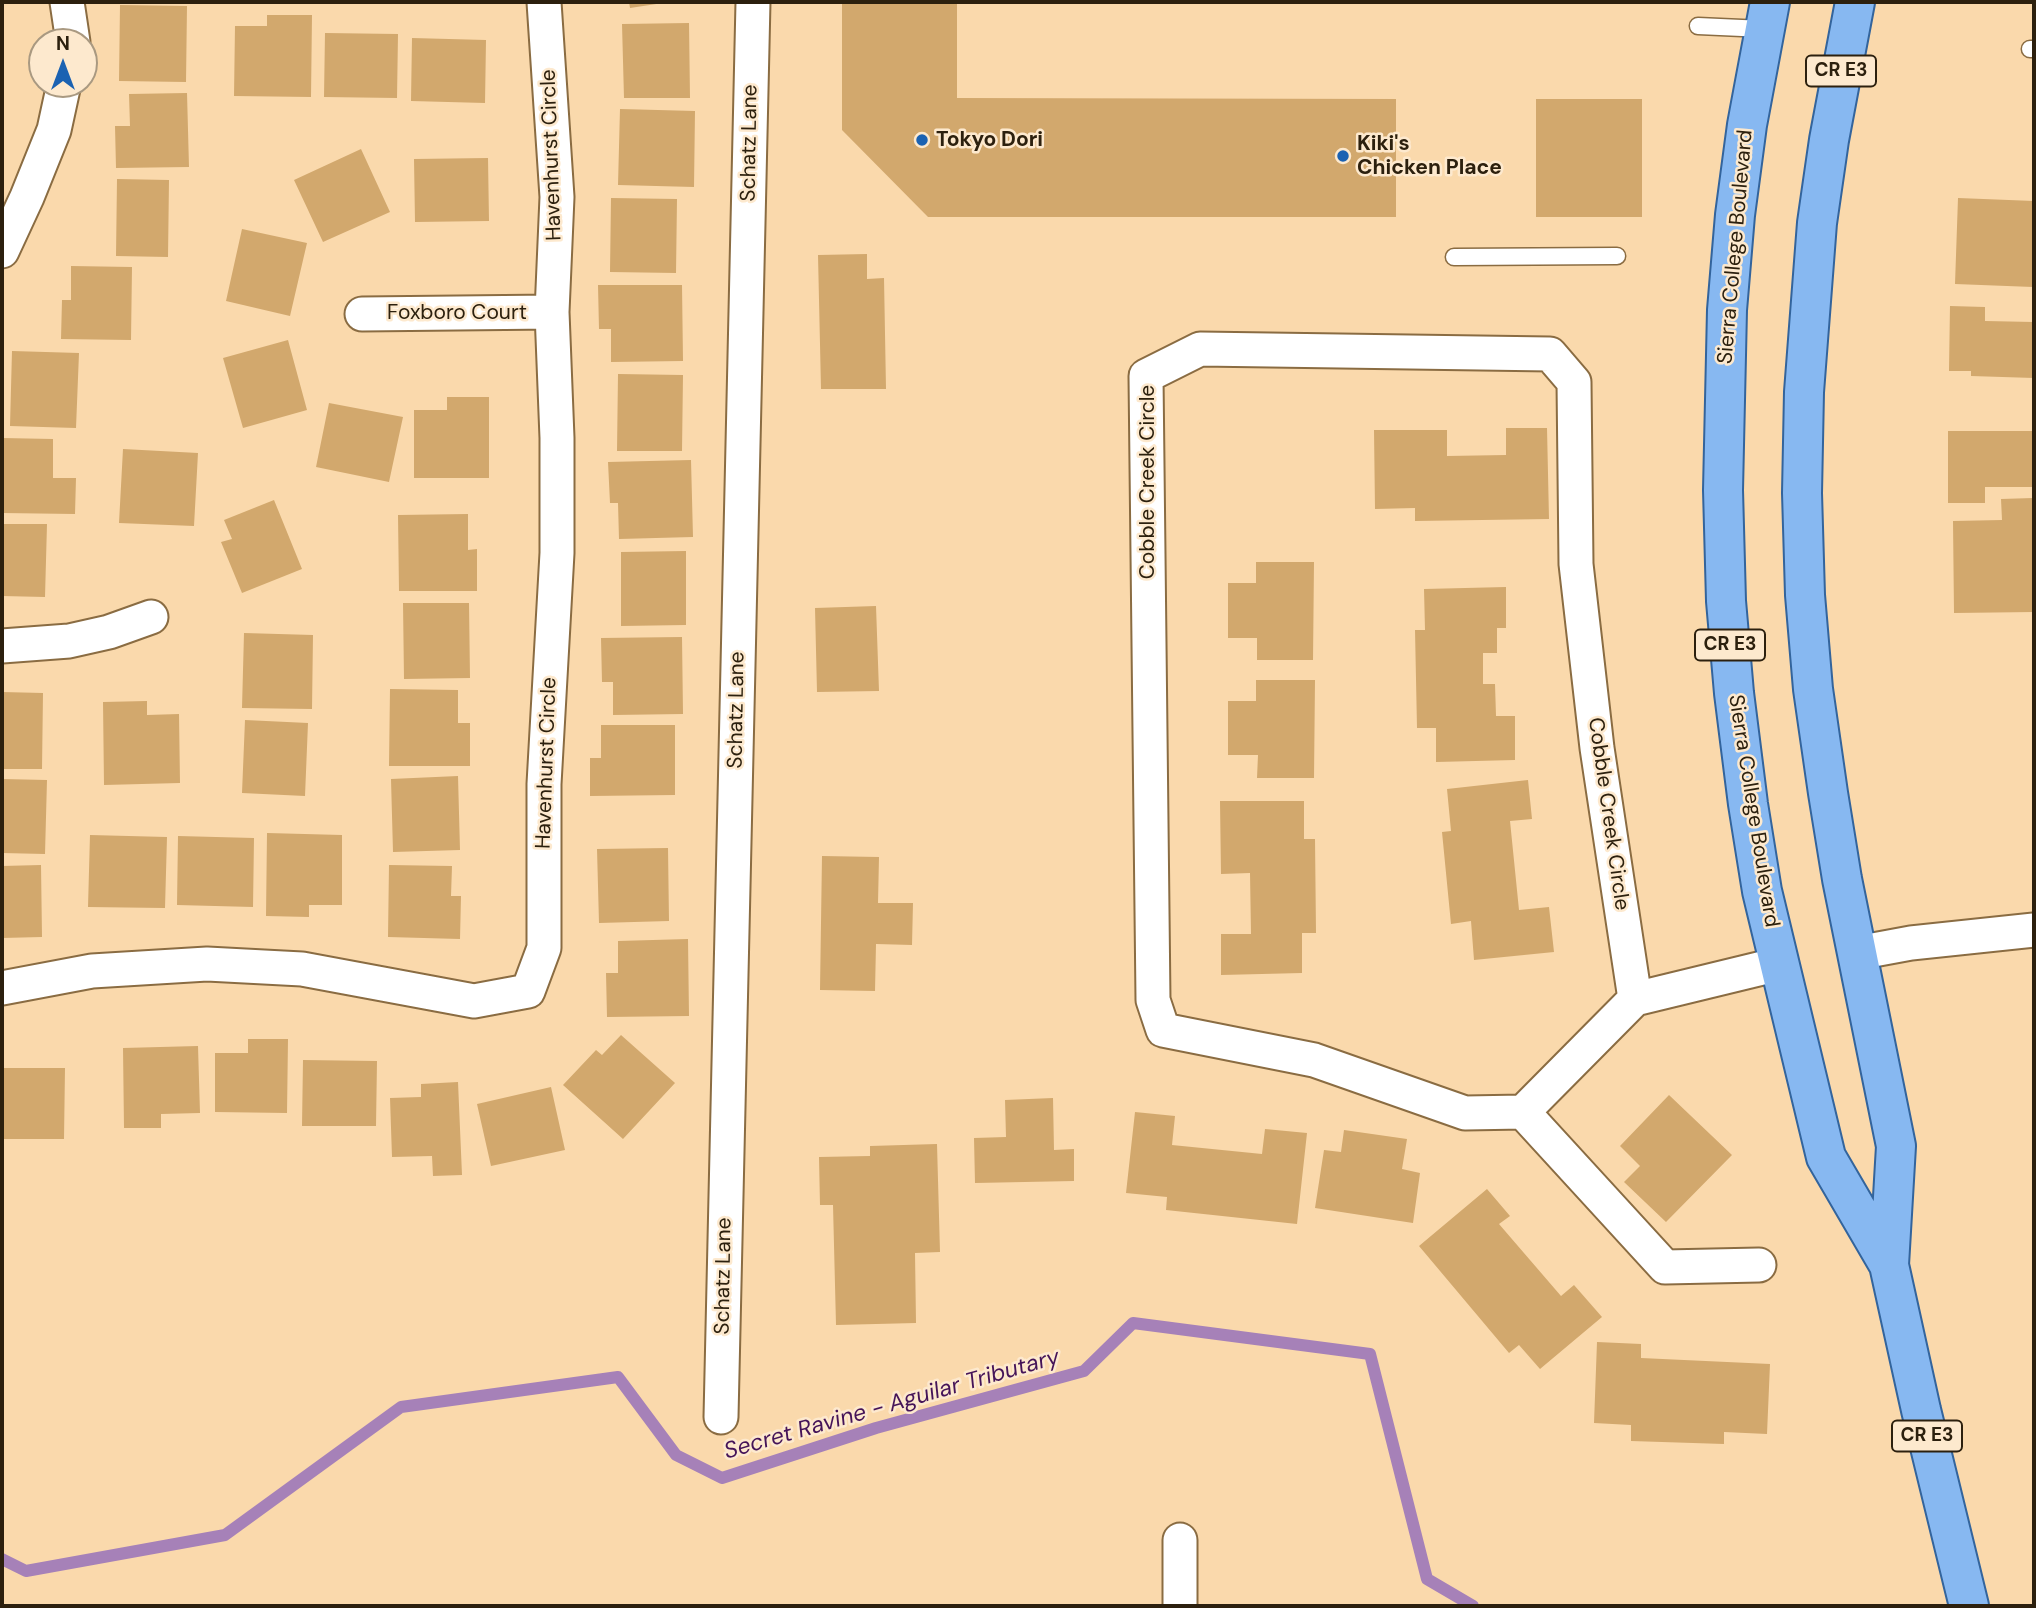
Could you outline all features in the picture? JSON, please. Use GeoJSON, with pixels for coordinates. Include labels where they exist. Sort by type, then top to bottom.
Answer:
{"type":"FeatureCollection","features":[{"type":"Feature","properties":{"kind":"main road","name":"Sierra College Boulevard"},"geometry":{"type":"LineString","coordinates":[[1855,2],[1816,223],[1804,392],[1802,493],[1805,595],[1813,689],[1828,793],[1896,1146],[1889,1265],[1969,1606]]}},
{"type":"Feature","properties":{"kind":"main road","name":"Sierra College Boulevard"},"geometry":{"type":"LineString","coordinates":[[1767,15],[1747,125],[1733,242],[1724,390],[1726,601],[1734,693],[1762,891],[1826,1157],[1889,1265]]}},
{"type":"Feature","properties":{"kind":"street"},"geometry":{"type":"LineString","coordinates":[[67,2],[71,28]]}},
{"type":"Feature","properties":{"kind":"street","name":"Havenhurst Circle"},"geometry":{"type":"LineString","coordinates":[[2,988],[92,971],[207,964],[302,969],[474,1001],[527,990],[544,948],[544,784],[557,553],[557,438],[552,312],[557,197],[544,2]]}},
{"type":"Feature","properties":{"kind":"street","name":"Schatz Lane"},"geometry":{"type":"LineString","coordinates":[[721,1418],[753,2]]}},
{"type":"Feature","properties":{"kind":"street"},"geometry":{"type":"LineString","coordinates":[[2,251],[54,130],[61,98]]}},
{"type":"Feature","properties":{"kind":"street","name":"Foxboro Court"},"geometry":{"type":"LineString","coordinates":[[362,314],[552,312]]}},
{"type":"Feature","properties":{"kind":"street","name":"Cobble Creek Circle"},"geometry":{"type":"LineString","coordinates":[[1523,1112],[1465,1113],[1314,1060],[1163,1030],[1153,999],[1146,376],[1200,349],[1550,354],[1574,382],[1576,564],[1597,748],[1635,999]]}},
{"type":"Feature","properties":{"kind":"street"},"geometry":{"type":"LineString","coordinates":[[2,646],[69,641],[109,632],[151,617]]}},
{"type":"Feature","properties":{"kind":"street"},"geometry":{"type":"LineString","coordinates":[[1857,953],[1911,943],[2034,930]]}},
{"type":"Feature","properties":{"kind":"street"},"geometry":{"type":"LineString","coordinates":[[1759,1265],[1665,1268],[1523,1112],[1635,999],[1779,964]]}},
{"type":"Feature","properties":{"kind":"street"},"geometry":{"type":"LineString","coordinates":[[1180,1540],[1180,1606]]}},
{"type":"Feature","properties":{"kind":"lane"},"geometry":{"type":"LineString","coordinates":[[1698,26],[1767,15]]}},
{"type":"Feature","properties":{"kind":"lane"},"geometry":{"type":"LineString","coordinates":[[1454,257],[1617,256]]}},
{"type":"Feature","properties":{"kind":"building"},"geometry":{"type":"Polygon","coordinates":[[[629,2],[663,2],[663,3],[630,8],[629,2]]]}},
{"type":"Feature","properties":{"kind":"building"},"geometry":{"type":"Polygon","coordinates":[[[842,2],[957,2],[957,98],[1396,99],[1396,217],[928,217],[842,130],[842,2]]]}},
{"type":"Feature","properties":{"kind":"building"},"geometry":{"type":"Polygon","coordinates":[[[120,5],[187,6],[186,82],[119,81],[120,5]]]}},
{"type":"Feature","properties":{"kind":"building"},"geometry":{"type":"Polygon","coordinates":[[[267,15],[312,15],[311,97],[234,96],[235,26],[267,26],[267,15]]]}},
{"type":"Feature","properties":{"kind":"building"},"geometry":{"type":"Polygon","coordinates":[[[689,23],[690,98],[624,98],[622,24],[689,23]]]}},
{"type":"Feature","properties":{"kind":"building"},"geometry":{"type":"Polygon","coordinates":[[[325,33],[398,34],[397,98],[324,97],[325,33]]]}},
{"type":"Feature","properties":{"kind":"building"},"geometry":{"type":"Polygon","coordinates":[[[412,38],[486,40],[485,103],[411,101],[412,38]]]}},
{"type":"Feature","properties":{"kind":"building"},"geometry":{"type":"Polygon","coordinates":[[[187,93],[189,167],[116,168],[115,126],[130,126],[129,94],[187,93]]]}},
{"type":"Feature","properties":{"kind":"building"},"geometry":{"type":"Polygon","coordinates":[[[1536,99],[1642,99],[1642,217],[1536,217],[1536,99]]]}},
{"type":"Feature","properties":{"kind":"building"},"geometry":{"type":"Polygon","coordinates":[[[620,109],[695,111],[694,187],[618,185],[620,109]]]}},
{"type":"Feature","properties":{"kind":"building"},"geometry":{"type":"Polygon","coordinates":[[[361,149],[390,212],[323,242],[294,180],[361,149]]]}},
{"type":"Feature","properties":{"kind":"building"},"geometry":{"type":"Polygon","coordinates":[[[488,158],[489,221],[415,222],[414,159],[488,158]]]}},
{"type":"Feature","properties":{"kind":"building"},"geometry":{"type":"Polygon","coordinates":[[[117,179],[169,180],[168,257],[116,256],[117,179]]]}},
{"type":"Feature","properties":{"kind":"building"},"geometry":{"type":"Polygon","coordinates":[[[611,198],[677,199],[676,273],[610,272],[611,198]]]}},
{"type":"Feature","properties":{"kind":"building"},"geometry":{"type":"Polygon","coordinates":[[[1958,198],[2034,201],[2033,287],[1955,284],[1958,198]]]}},
{"type":"Feature","properties":{"kind":"building"},"geometry":{"type":"Polygon","coordinates":[[[242,229],[307,243],[290,316],[226,301],[242,229]]]}},
{"type":"Feature","properties":{"kind":"building"},"geometry":{"type":"Polygon","coordinates":[[[867,254],[867,279],[884,278],[886,389],[821,389],[818,255],[867,254]]]}},
{"type":"Feature","properties":{"kind":"building"},"geometry":{"type":"Polygon","coordinates":[[[71,266],[132,267],[131,340],[61,339],[62,300],[71,300],[71,266]]]}},
{"type":"Feature","properties":{"kind":"building"},"geometry":{"type":"Polygon","coordinates":[[[598,285],[682,285],[683,361],[611,362],[611,329],[599,329],[598,285]]]}},
{"type":"Feature","properties":{"kind":"building"},"geometry":{"type":"Polygon","coordinates":[[[1950,306],[1985,307],[1985,321],[2034,322],[2034,378],[1971,376],[1971,371],[1949,371],[1950,306]]]}},
{"type":"Feature","properties":{"kind":"building"},"geometry":{"type":"Polygon","coordinates":[[[288,340],[307,410],[243,428],[223,358],[288,340]]]}},
{"type":"Feature","properties":{"kind":"building"},"geometry":{"type":"Polygon","coordinates":[[[12,351],[79,353],[76,428],[10,426],[12,351]]]}},
{"type":"Feature","properties":{"kind":"building"},"geometry":{"type":"Polygon","coordinates":[[[618,374],[683,375],[682,451],[617,451],[618,374]]]}},
{"type":"Feature","properties":{"kind":"building"},"geometry":{"type":"Polygon","coordinates":[[[447,397],[489,397],[489,478],[414,478],[414,410],[447,410],[447,397]]]}},
{"type":"Feature","properties":{"kind":"building"},"geometry":{"type":"Polygon","coordinates":[[[329,403],[403,417],[389,482],[316,467],[329,403]]]}},
{"type":"Feature","properties":{"kind":"building"},"geometry":{"type":"Polygon","coordinates":[[[1506,428],[1547,428],[1549,519],[1415,521],[1415,508],[1375,509],[1374,430],[1447,430],[1447,456],[1506,455],[1506,428]]]}},
{"type":"Feature","properties":{"kind":"building"},"geometry":{"type":"Polygon","coordinates":[[[1948,431],[2034,431],[2034,487],[1985,487],[1985,503],[1948,503],[1948,431]]]}},
{"type":"Feature","properties":{"kind":"building"},"geometry":{"type":"Polygon","coordinates":[[[2,438],[53,439],[53,478],[76,478],[75,514],[2,513],[2,438]]]}},
{"type":"Feature","properties":{"kind":"building"},"geometry":{"type":"Polygon","coordinates":[[[123,449],[198,453],[194,526],[119,523],[123,449]]]}},
{"type":"Feature","properties":{"kind":"building"},"geometry":{"type":"Polygon","coordinates":[[[691,460],[693,537],[619,539],[618,503],[610,503],[608,462],[691,460]]]}},
{"type":"Feature","properties":{"kind":"building"},"geometry":{"type":"Polygon","coordinates":[[[2033,498],[2034,612],[1954,613],[1953,521],[2002,520],[2001,499],[2033,498]]]}},
{"type":"Feature","properties":{"kind":"building"},"geometry":{"type":"Polygon","coordinates":[[[274,500],[302,569],[242,593],[221,542],[232,539],[224,520],[274,500]]]}},
{"type":"Feature","properties":{"kind":"building"},"geometry":{"type":"Polygon","coordinates":[[[468,514],[468,550],[477,549],[477,591],[399,591],[398,515],[468,514]]]}},
{"type":"Feature","properties":{"kind":"building"},"geometry":{"type":"Polygon","coordinates":[[[2,524],[47,524],[45,597],[2,596],[2,524]]]}},
{"type":"Feature","properties":{"kind":"building"},"geometry":{"type":"Polygon","coordinates":[[[686,551],[686,625],[621,626],[621,552],[686,551]]]}},
{"type":"Feature","properties":{"kind":"building"},"geometry":{"type":"Polygon","coordinates":[[[1256,562],[1314,562],[1313,660],[1257,660],[1257,638],[1228,638],[1228,583],[1256,583],[1256,562]]]}},
{"type":"Feature","properties":{"kind":"building"},"geometry":{"type":"Polygon","coordinates":[[[1506,587],[1506,628],[1497,628],[1497,653],[1483,653],[1483,684],[1495,684],[1496,716],[1515,716],[1515,760],[1436,762],[1436,728],[1417,728],[1415,630],[1425,630],[1424,589],[1506,587]]]}},
{"type":"Feature","properties":{"kind":"building"},"geometry":{"type":"Polygon","coordinates":[[[403,603],[469,603],[470,678],[404,679],[403,603]]]}},
{"type":"Feature","properties":{"kind":"building"},"geometry":{"type":"Polygon","coordinates":[[[876,606],[879,691],[817,692],[815,608],[876,606]]]}},
{"type":"Feature","properties":{"kind":"building"},"geometry":{"type":"Polygon","coordinates":[[[244,633],[313,635],[312,709],[242,708],[244,633]]]}},
{"type":"Feature","properties":{"kind":"building"},"geometry":{"type":"Polygon","coordinates":[[[682,637],[683,714],[613,715],[613,682],[602,682],[601,638],[682,637]]]}},
{"type":"Feature","properties":{"kind":"building"},"geometry":{"type":"Polygon","coordinates":[[[1256,680],[1315,680],[1314,778],[1257,778],[1258,755],[1228,755],[1228,701],[1256,701],[1256,680]]]}},
{"type":"Feature","properties":{"kind":"building"},"geometry":{"type":"Polygon","coordinates":[[[390,689],[458,690],[458,723],[470,723],[470,766],[389,766],[390,689]]]}},
{"type":"Feature","properties":{"kind":"building"},"geometry":{"type":"Polygon","coordinates":[[[2,692],[43,693],[42,769],[2,769],[2,692]]]}},
{"type":"Feature","properties":{"kind":"building"},"geometry":{"type":"Polygon","coordinates":[[[147,701],[147,715],[179,714],[180,783],[104,785],[103,702],[147,701]]]}},
{"type":"Feature","properties":{"kind":"building"},"geometry":{"type":"Polygon","coordinates":[[[245,720],[308,723],[305,796],[242,793],[245,720]]]}},
{"type":"Feature","properties":{"kind":"building"},"geometry":{"type":"Polygon","coordinates":[[[601,725],[675,725],[675,795],[590,796],[590,758],[601,758],[601,725]]]}},
{"type":"Feature","properties":{"kind":"building"},"geometry":{"type":"Polygon","coordinates":[[[458,776],[460,850],[393,852],[391,779],[458,776]]]}},
{"type":"Feature","properties":{"kind":"building"},"geometry":{"type":"Polygon","coordinates":[[[2,779],[47,780],[45,854],[2,853],[2,779]]]}},
{"type":"Feature","properties":{"kind":"building"},"geometry":{"type":"Polygon","coordinates":[[[1528,780],[1532,819],[1510,821],[1519,910],[1549,907],[1554,952],[1474,960],[1471,921],[1451,924],[1442,832],[1451,831],[1447,789],[1528,780]]]}},
{"type":"Feature","properties":{"kind":"building"},"geometry":{"type":"Polygon","coordinates":[[[1220,801],[1304,801],[1304,839],[1315,839],[1316,933],[1302,933],[1302,973],[1221,975],[1221,934],[1251,934],[1250,873],[1221,874],[1220,801]]]}},
{"type":"Feature","properties":{"kind":"building"},"geometry":{"type":"Polygon","coordinates":[[[267,833],[342,835],[342,905],[309,905],[309,917],[266,916],[267,833]]]}},
{"type":"Feature","properties":{"kind":"building"},"geometry":{"type":"Polygon","coordinates":[[[90,835],[167,837],[165,908],[88,907],[90,835]]]}},
{"type":"Feature","properties":{"kind":"building"},"geometry":{"type":"Polygon","coordinates":[[[178,836],[254,838],[253,907],[177,905],[178,836]]]}},
{"type":"Feature","properties":{"kind":"building"},"geometry":{"type":"Polygon","coordinates":[[[668,848],[669,921],[599,923],[597,849],[668,848]]]}},
{"type":"Feature","properties":{"kind":"building"},"geometry":{"type":"Polygon","coordinates":[[[822,856],[879,857],[878,903],[913,903],[912,945],[876,944],[875,991],[820,990],[822,856]]]}},
{"type":"Feature","properties":{"kind":"building"},"geometry":{"type":"Polygon","coordinates":[[[41,865],[42,937],[2,938],[2,866],[41,865]]]}},
{"type":"Feature","properties":{"kind":"building"},"geometry":{"type":"Polygon","coordinates":[[[389,865],[452,866],[451,896],[461,896],[460,939],[388,937],[389,865]]]}},
{"type":"Feature","properties":{"kind":"building"},"geometry":{"type":"Polygon","coordinates":[[[688,939],[689,1016],[607,1017],[606,973],[618,973],[618,941],[688,939]]]}},
{"type":"Feature","properties":{"kind":"building"},"geometry":{"type":"Polygon","coordinates":[[[621,1035],[675,1083],[623,1139],[563,1085],[596,1050],[602,1055],[621,1035]]]}},
{"type":"Feature","properties":{"kind":"building"},"geometry":{"type":"Polygon","coordinates":[[[248,1039],[288,1039],[287,1113],[215,1112],[215,1053],[248,1053],[248,1039]]]}},
{"type":"Feature","properties":{"kind":"building"},"geometry":{"type":"Polygon","coordinates":[[[198,1046],[200,1113],[161,1114],[161,1128],[124,1128],[123,1048],[198,1046]]]}},
{"type":"Feature","properties":{"kind":"building"},"geometry":{"type":"Polygon","coordinates":[[[303,1060],[377,1061],[376,1126],[302,1126],[303,1060]]]}},
{"type":"Feature","properties":{"kind":"building"},"geometry":{"type":"Polygon","coordinates":[[[2,1068],[65,1068],[64,1139],[2,1139],[2,1068]]]}},
{"type":"Feature","properties":{"kind":"building"},"geometry":{"type":"Polygon","coordinates":[[[458,1082],[462,1175],[433,1176],[432,1156],[392,1157],[390,1098],[421,1097],[421,1084],[458,1082]]]}},
{"type":"Feature","properties":{"kind":"building"},"geometry":{"type":"Polygon","coordinates":[[[551,1087],[565,1150],[491,1166],[477,1104],[551,1087]]]}},
{"type":"Feature","properties":{"kind":"building"},"geometry":{"type":"Polygon","coordinates":[[[1669,1095],[1732,1155],[1666,1222],[1624,1182],[1640,1166],[1620,1146],[1669,1095]]]}},
{"type":"Feature","properties":{"kind":"building"},"geometry":{"type":"Polygon","coordinates":[[[1053,1098],[1054,1150],[1074,1149],[1074,1181],[975,1183],[974,1138],[1006,1137],[1005,1100],[1053,1098]]]}},
{"type":"Feature","properties":{"kind":"building"},"geometry":{"type":"Polygon","coordinates":[[[1135,1112],[1175,1116],[1172,1145],[1262,1154],[1265,1129],[1307,1133],[1297,1224],[1166,1210],[1167,1197],[1126,1193],[1135,1112]]]}},
{"type":"Feature","properties":{"kind":"building"},"geometry":{"type":"Polygon","coordinates":[[[1344,1130],[1407,1139],[1402,1169],[1420,1173],[1413,1223],[1315,1208],[1324,1150],[1341,1152],[1344,1130]]]}},
{"type":"Feature","properties":{"kind":"building"},"geometry":{"type":"Polygon","coordinates":[[[937,1144],[940,1252],[915,1253],[916,1323],[836,1325],[833,1205],[820,1205],[819,1157],[870,1156],[870,1146],[937,1144]]]}},
{"type":"Feature","properties":{"kind":"building"},"geometry":{"type":"Polygon","coordinates":[[[1487,1189],[1510,1216],[1499,1224],[1561,1296],[1574,1285],[1602,1317],[1540,1369],[1519,1345],[1509,1353],[1419,1246],[1487,1189]]]}},
{"type":"Feature","properties":{"kind":"building"},"geometry":{"type":"Polygon","coordinates":[[[1597,1342],[1641,1344],[1641,1358],[1770,1364],[1767,1434],[1724,1432],[1724,1444],[1631,1441],[1631,1425],[1594,1423],[1597,1342]]]}},
{"type":"Feature","properties":{"kind":"waterway","name":"Secret Ravine - Aguilar Tributary"},"geometry":{"type":"LineString","coordinates":[[2,1559],[26,1571],[225,1535],[401,1407],[618,1377],[676,1455],[722,1478],[876,1428],[1084,1371],[1133,1323],[1370,1354],[1427,1579],[1473,1606]]}},
{"type":"Feature","properties":{"kind":"place","name":"Tokyo Dori"},"geometry":{"type":"Point","coordinates":[922,140]}},
{"type":"Feature","properties":{"kind":"place","name":"Kiki's Chicken Place"},"geometry":{"type":"Point","coordinates":[1343,156]}}]}
